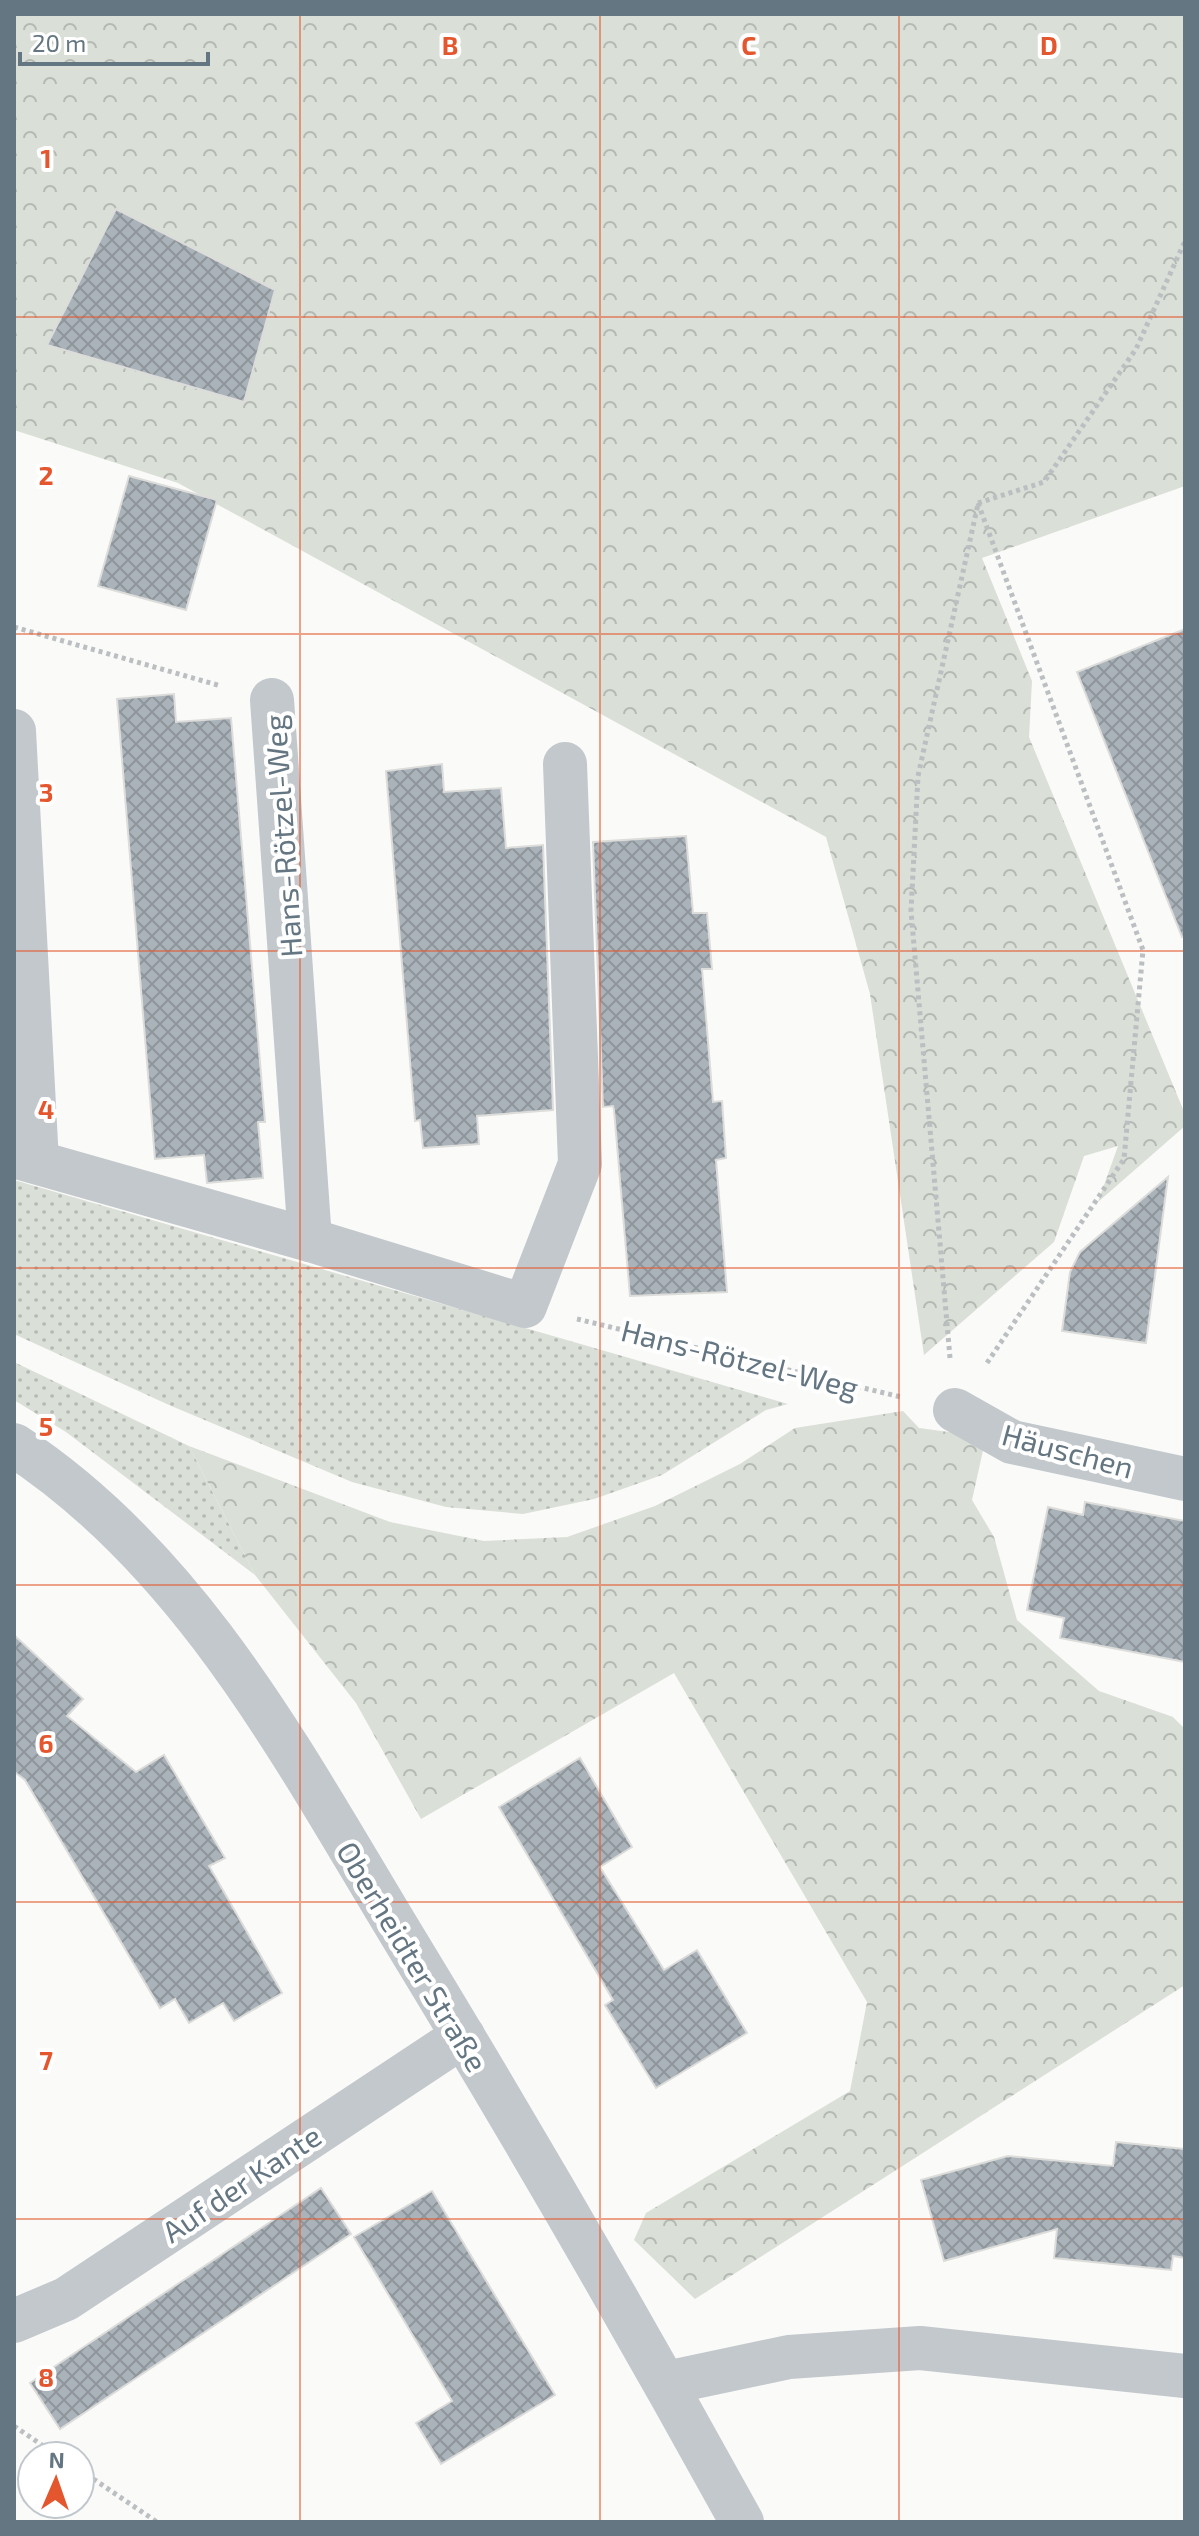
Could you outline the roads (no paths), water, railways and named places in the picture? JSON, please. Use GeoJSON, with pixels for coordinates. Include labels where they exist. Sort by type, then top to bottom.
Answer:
{"type":"FeatureCollection","features":[{"type":"Feature","properties":{"kind":"street","name":"Hans-Rötzel-Weg"},"geometry":{"type":"LineString","coordinates":[[272,700],[310,1240]]}},
{"type":"Feature","properties":{"kind":"street"},"geometry":{"type":"LineString","coordinates":[[14,731],[25,1159],[310,1240],[525,1306],[580,1164],[565,764]]}},
{"type":"Feature","properties":{"kind":"street","name":"Häuschen"},"geometry":{"type":"LineString","coordinates":[[955,1410],[1012,1442],[1185,1479]]}},
{"type":"Feature","properties":{"kind":"street","name":"Oberheidter Straße"},"geometry":{"type":"LineString","coordinates":[[14,1445],[48,1467],[180,1595],[251,1691],[463,2036],[666,2383],[742,2522]]}},
{"type":"Feature","properties":{"kind":"street","name":"Auf der Kante"},"geometry":{"type":"LineString","coordinates":[[14,2321],[66,2299],[463,2036]]}},
{"type":"Feature","properties":{"kind":"street"},"geometry":{"type":"LineString","coordinates":[[666,2383],[789,2357],[920,2348],[1185,2376]]}}]}
